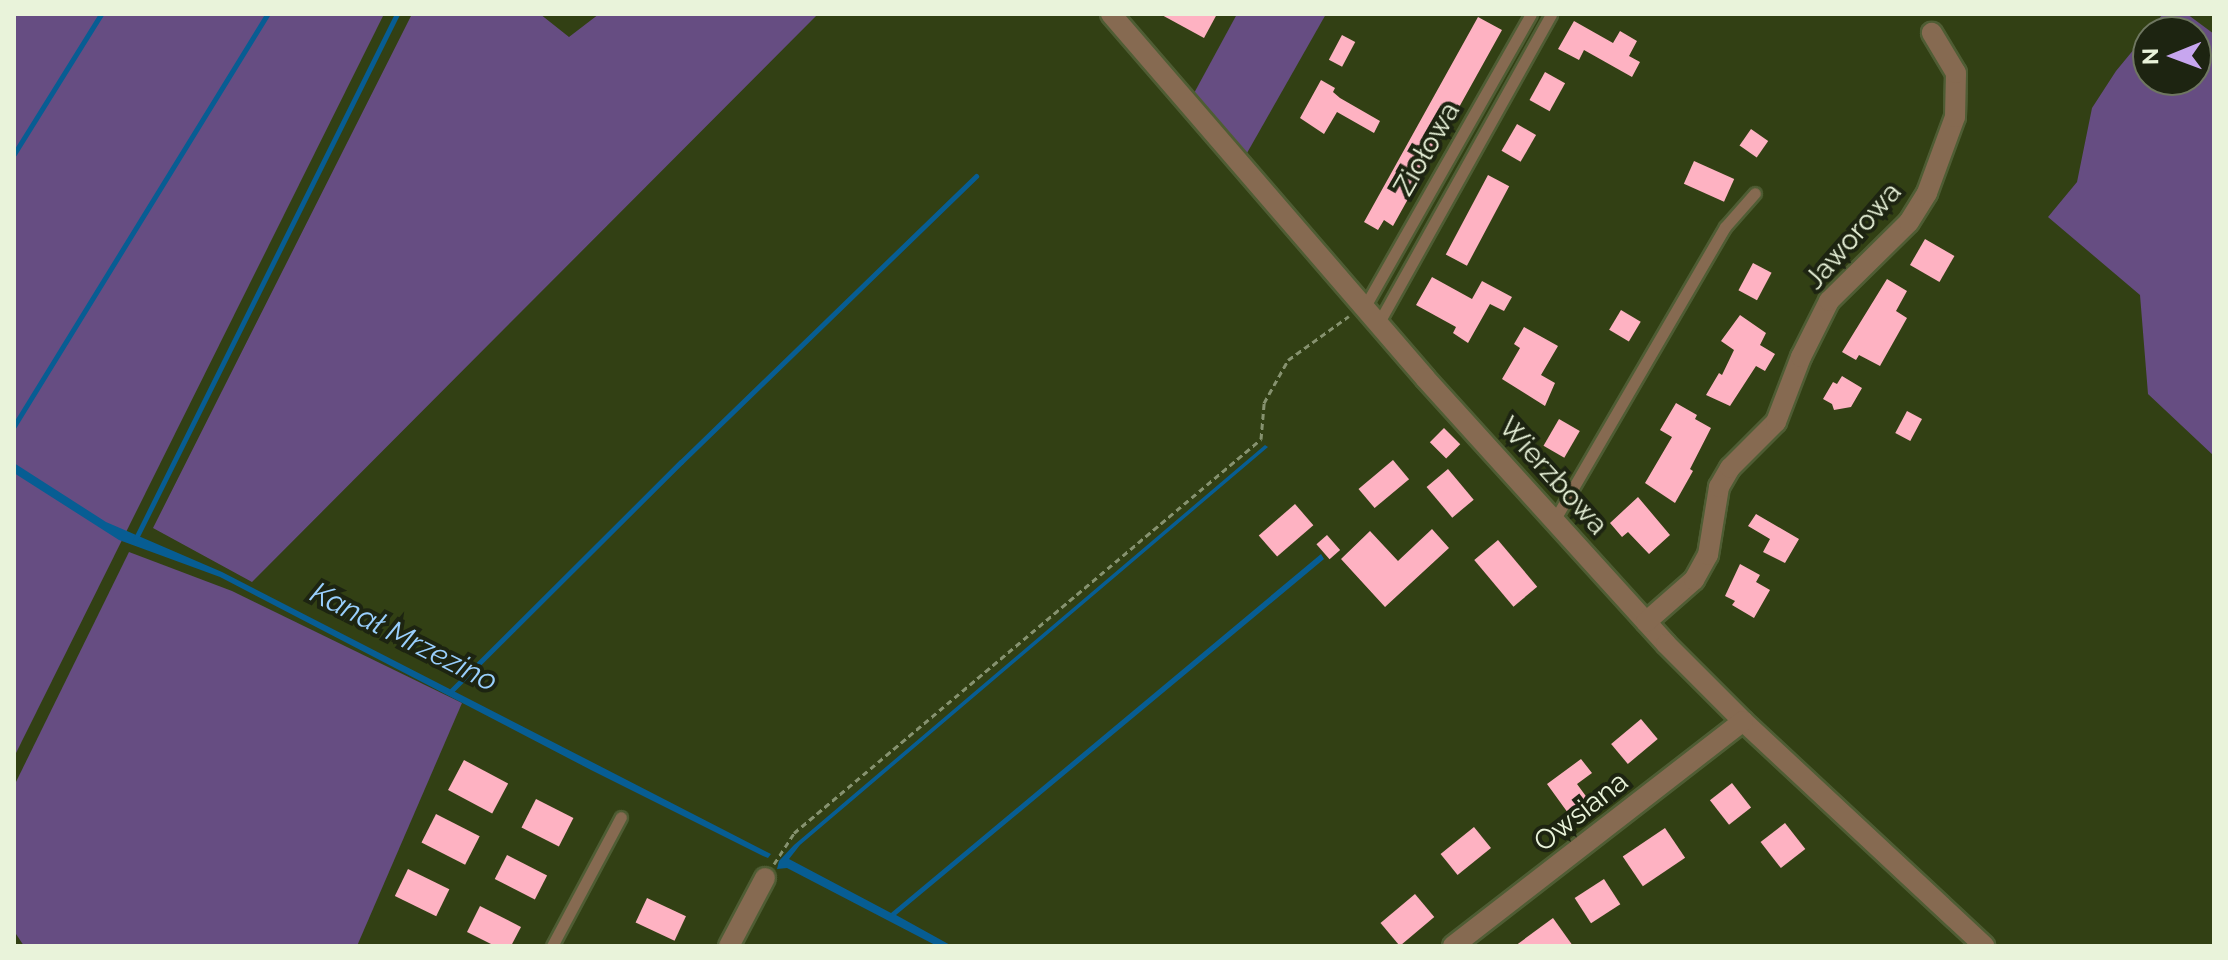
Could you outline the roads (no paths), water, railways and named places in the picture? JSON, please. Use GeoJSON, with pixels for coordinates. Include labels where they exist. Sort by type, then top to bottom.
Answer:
{"type":"FeatureCollection","features":[{"type":"Feature","properties":{"kind":"street","name":"Wierzbowa"},"geometry":{"type":"LineString","coordinates":[[1111,14],[1371,316],[1646,622],[1743,721],[1984,946]]}},
{"type":"Feature","properties":{"kind":"street","name":"Jaworowa"},"geometry":{"type":"LineString","coordinates":[[1646,622],[1694,580],[1708,555],[1719,487],[1730,468],[1776,422],[1801,357],[1829,301],[1909,222],[1927,193],[1955,117],[1956,73],[1932,33]]}},
{"type":"Feature","properties":{"kind":"street","name":"Owsiana"},"geometry":{"type":"LineString","coordinates":[[1453,946],[1743,721]]}},
{"type":"Feature","properties":{"kind":"street"},"geometry":{"type":"LineString","coordinates":[[729,946],[765,878]]}},
{"type":"Feature","properties":{"kind":"lane","name":"Ziołowa"},"geometry":{"type":"LineString","coordinates":[[1371,316],[1531,14]]}},
{"type":"Feature","properties":{"kind":"lane"},"geometry":{"type":"LineString","coordinates":[[1371,316],[1551,14]]}},
{"type":"Feature","properties":{"kind":"lane"},"geometry":{"type":"LineString","coordinates":[[1555,519],[1725,227],[1755,193]]}},
{"type":"Feature","properties":{"kind":"lane"},"geometry":{"type":"LineString","coordinates":[[552,946],[621,817]]}},
{"type":"Feature","properties":{"kind":"water"},"geometry":{"type":"Polygon","coordinates":[[[1265,445],[1268,447],[800,845],[789,859],[891,913],[1321,554],[1324,559],[896,915],[952,946],[937,946],[787,868],[777,869],[779,861],[794,845],[1265,445]]]}},
{"type":"Feature","properties":{"kind":"water"},"geometry":{"type":"Polygon","coordinates":[[[14,463],[106,522],[222,572],[771,854],[768,858],[763,856],[591,770],[220,577],[119,540],[14,473],[14,463]]]}},
{"type":"Feature","properties":{"kind":"waterway"},"geometry":{"type":"LineString","coordinates":[[14,154],[101,14]]}},
{"type":"Feature","properties":{"kind":"waterway"},"geometry":{"type":"LineString","coordinates":[[14,426],[267,14]]}},
{"type":"Feature","properties":{"kind":"waterway"},"geometry":{"type":"LineString","coordinates":[[135,540],[397,14]]}},
{"type":"Feature","properties":{"kind":"waterway","name":"Kanał Mrzezino"},"geometry":{"type":"LineString","coordinates":[[450,692],[681,462],[976,176]]}}]}
